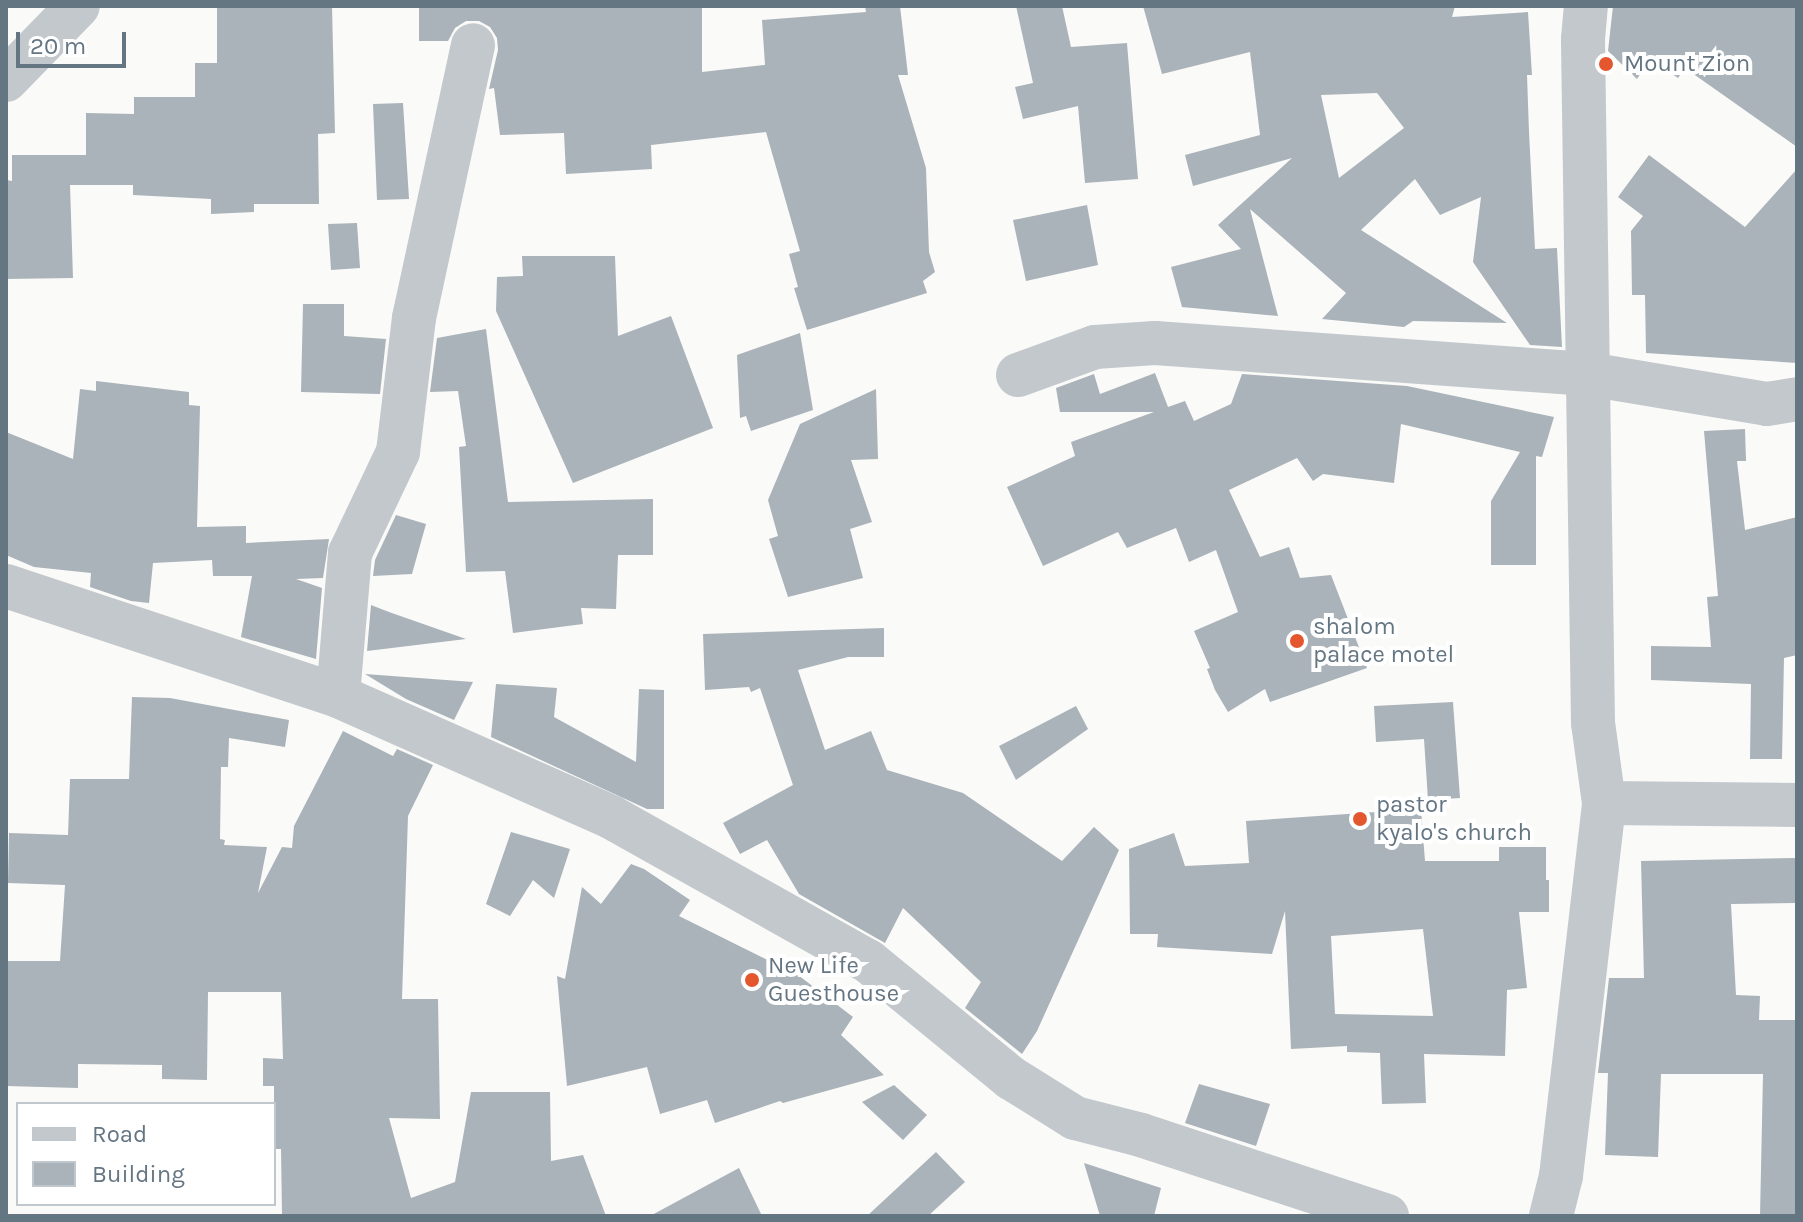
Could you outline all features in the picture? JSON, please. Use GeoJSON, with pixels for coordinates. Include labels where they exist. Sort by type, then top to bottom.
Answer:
{"type":"FeatureCollection","features":[{"type":"Feature","properties":{"kind":"street"},"geometry":{"type":"LineString","coordinates":[[6,80],[78,6]]}},
{"type":"Feature","properties":{"kind":"street"},"geometry":{"type":"LineString","coordinates":[[1551,1216],[1561,1176],[1604,803],[1593,723],[1583,39],[1586,6]]}},
{"type":"Feature","properties":{"kind":"street"},"geometry":{"type":"LineString","coordinates":[[338,696],[350,553],[398,452],[414,318],[473,45]]}},
{"type":"Feature","properties":{"kind":"street"},"geometry":{"type":"LineString","coordinates":[[1018,375],[1095,347],[1155,343],[1588,374],[1767,404],[1797,399]]}},
{"type":"Feature","properties":{"kind":"street"},"geometry":{"type":"LineString","coordinates":[[6,586],[338,696],[611,817],[868,961],[1011,1078],[1075,1118],[1141,1135],[1387,1216]]}},
{"type":"Feature","properties":{"kind":"street"},"geometry":{"type":"LineString","coordinates":[[1604,803],[1797,805]]}},
{"type":"Feature","properties":{"kind":"building"},"geometry":{"type":"Polygon","coordinates":[[[217,6],[332,6],[335,133],[318,134],[319,204],[254,204],[254,212],[211,214],[211,199],[133,195],[133,185],[70,185],[73,278],[6,279],[6,180],[12,181],[12,155],[86,155],[86,113],[134,114],[134,97],[195,97],[195,63],[217,63],[217,6]]]}},
{"type":"Feature","properties":{"kind":"building"},"geometry":{"type":"Polygon","coordinates":[[[419,6],[702,8],[702,72],[765,65],[762,20],[866,12],[865,6],[900,6],[908,75],[898,75],[926,168],[929,252],[935,272],[923,281],[927,293],[807,330],[794,288],[798,287],[789,254],[800,251],[766,132],[651,145],[652,169],[566,174],[564,133],[500,135],[494,88],[489,89],[498,50],[497,38],[490,27],[479,21],[466,21],[455,28],[448,41],[419,41],[419,6]]]}},
{"type":"Feature","properties":{"kind":"building"},"geometry":{"type":"Polygon","coordinates":[[[1016,6],[1062,6],[1071,47],[1127,43],[1138,179],[1085,183],[1078,106],[1023,119],[1015,87],[1033,83],[1016,6]]]}},
{"type":"Feature","properties":{"kind":"building"},"geometry":{"type":"Polygon","coordinates":[[[1143,6],[1455,6],[1452,17],[1528,12],[1532,75],[1527,75],[1535,249],[1557,248],[1562,347],[1530,345],[1473,262],[1481,197],[1440,215],[1415,179],[1361,230],[1507,323],[1413,321],[1404,327],[1322,319],[1346,293],[1250,209],[1278,316],[1182,307],[1171,267],[1241,249],[1218,225],[1292,158],[1193,186],[1185,155],[1260,135],[1250,52],[1162,74],[1143,6]],[[1377,93],[1321,95],[1339,178],[1404,128],[1377,93]]]}},
{"type":"Feature","properties":{"kind":"building"},"geometry":{"type":"Polygon","coordinates":[[[1613,6],[1797,6],[1797,147],[1685,68],[1678,78],[1650,59],[1637,79],[1608,51],[1613,6]]]}},
{"type":"Feature","properties":{"kind":"building"},"geometry":{"type":"Polygon","coordinates":[[[403,103],[409,199],[377,200],[373,104],[403,103]]]}},
{"type":"Feature","properties":{"kind":"building"},"geometry":{"type":"Polygon","coordinates":[[[1649,155],[1745,227],[1797,169],[1797,363],[1646,353],[1645,295],[1632,295],[1631,231],[1643,216],[1618,197],[1649,155]]]}},
{"type":"Feature","properties":{"kind":"building"},"geometry":{"type":"Polygon","coordinates":[[[1087,205],[1098,265],[1026,281],[1013,220],[1087,205]]]}},
{"type":"Feature","properties":{"kind":"building"},"geometry":{"type":"Polygon","coordinates":[[[357,223],[360,268],[331,270],[328,224],[357,223]]]}},
{"type":"Feature","properties":{"kind":"building"},"geometry":{"type":"Polygon","coordinates":[[[522,256],[615,256],[618,336],[671,316],[713,428],[573,483],[496,311],[497,277],[523,276],[522,256]]]}},
{"type":"Feature","properties":{"kind":"building"},"geometry":{"type":"Polygon","coordinates":[[[303,304],[344,304],[344,336],[386,339],[380,394],[301,392],[303,304]]]}},
{"type":"Feature","properties":{"kind":"building"},"geometry":{"type":"Polygon","coordinates":[[[486,329],[508,502],[653,499],[653,555],[618,555],[616,609],[581,608],[583,624],[513,633],[505,571],[466,572],[459,447],[466,446],[458,391],[430,392],[437,338],[486,329]]]}},
{"type":"Feature","properties":{"kind":"building"},"geometry":{"type":"Polygon","coordinates":[[[800,333],[813,410],[751,431],[746,416],[740,418],[737,355],[800,333]]]}},
{"type":"Feature","properties":{"kind":"building"},"geometry":{"type":"Polygon","coordinates":[[[1155,373],[1168,407],[1185,401],[1194,421],[1231,404],[1242,374],[1407,386],[1554,417],[1542,457],[1536,456],[1536,565],[1491,565],[1491,501],[1520,452],[1401,424],[1394,483],[1323,474],[1313,481],[1297,458],[1229,490],[1260,557],[1289,547],[1300,578],[1331,575],[1367,668],[1270,702],[1265,689],[1228,712],[1215,690],[1207,669],[1210,668],[1194,631],[1238,612],[1216,550],[1189,562],[1176,528],[1127,548],[1118,532],[1043,566],[1007,487],[1075,456],[1071,442],[1154,412],[1060,412],[1056,388],[1094,374],[1100,394],[1155,373]]]}},
{"type":"Feature","properties":{"kind":"building"},"geometry":{"type":"Polygon","coordinates":[[[96,381],[189,392],[189,405],[200,406],[197,527],[246,526],[246,543],[329,539],[323,578],[296,579],[322,588],[316,659],[241,637],[252,576],[213,576],[212,560],[153,563],[149,603],[131,601],[90,587],[91,573],[34,567],[6,555],[6,432],[73,459],[80,389],[96,391],[96,381]]]}},
{"type":"Feature","properties":{"kind":"building"},"geometry":{"type":"Polygon","coordinates":[[[876,389],[878,459],[851,460],[872,522],[850,529],[863,578],[788,597],[769,539],[778,536],[768,500],[800,424],[876,389]]]}},
{"type":"Feature","properties":{"kind":"building"},"geometry":{"type":"Polygon","coordinates":[[[1745,429],[1746,461],[1737,461],[1745,530],[1797,517],[1797,655],[1784,658],[1782,759],[1750,759],[1751,684],[1651,680],[1651,646],[1711,647],[1707,597],[1718,596],[1704,431],[1745,429]]]}},
{"type":"Feature","properties":{"kind":"building"},"geometry":{"type":"Polygon","coordinates":[[[396,515],[426,524],[412,574],[373,576],[375,560],[396,515]]]}},
{"type":"Feature","properties":{"kind":"building"},"geometry":{"type":"Polygon","coordinates":[[[371,605],[389,612],[466,639],[367,651],[371,605]]]}},
{"type":"Feature","properties":{"kind":"building"},"geometry":{"type":"Polygon","coordinates":[[[884,628],[884,657],[848,657],[798,670],[825,750],[871,731],[887,770],[963,793],[1062,861],[1094,827],[1119,850],[1037,1031],[1022,1054],[965,1008],[981,982],[903,908],[885,943],[799,894],[767,840],[740,854],[723,823],[793,785],[760,688],[751,692],[749,687],[705,690],[703,634],[884,628]]]}},
{"type":"Feature","properties":{"kind":"building"},"geometry":{"type":"Polygon","coordinates":[[[365,674],[473,682],[454,720],[406,699],[365,674]]]}},
{"type":"Feature","properties":{"kind":"building"},"geometry":{"type":"Polygon","coordinates":[[[496,684],[557,688],[554,717],[636,762],[639,689],[664,690],[664,809],[647,809],[491,737],[496,684]]]}},
{"type":"Feature","properties":{"kind":"building"},"geometry":{"type":"Polygon","coordinates":[[[132,697],[170,698],[289,720],[285,747],[229,738],[228,767],[221,767],[220,839],[225,840],[224,845],[267,847],[258,893],[282,847],[292,848],[294,826],[343,731],[393,756],[397,749],[433,765],[408,816],[402,999],[438,999],[440,1119],[389,1118],[411,1198],[455,1182],[471,1092],[550,1092],[551,1161],[583,1155],[606,1216],[282,1216],[281,1149],[276,1149],[274,1086],[263,1086],[263,1058],[283,1059],[281,992],[208,992],[207,1080],[162,1079],[162,1065],[78,1064],[78,1088],[6,1086],[6,961],[60,961],[65,885],[8,883],[9,833],[68,835],[70,779],[129,779],[132,697]]]}},
{"type":"Feature","properties":{"kind":"building"},"geometry":{"type":"Polygon","coordinates":[[[1453,702],[1460,798],[1428,800],[1424,739],[1376,742],[1374,706],[1453,702]]]}},
{"type":"Feature","properties":{"kind":"building"},"geometry":{"type":"Polygon","coordinates":[[[1076,706],[1088,729],[1016,780],[999,746],[1076,706]]]}},
{"type":"Feature","properties":{"kind":"building"},"geometry":{"type":"Polygon","coordinates":[[[1421,809],[1425,861],[1499,861],[1499,847],[1546,847],[1549,912],[1519,912],[1527,988],[1507,990],[1505,1056],[1424,1054],[1426,1103],[1382,1104],[1380,1053],[1347,1052],[1347,1046],[1291,1049],[1285,911],[1272,954],[1157,947],[1158,934],[1130,934],[1129,849],[1174,833],[1185,866],[1249,863],[1246,821],[1421,809]],[[1423,929],[1331,936],[1335,1014],[1433,1016],[1423,929]]]}},
{"type":"Feature","properties":{"kind":"building"},"geometry":{"type":"Polygon","coordinates":[[[511,832],[570,849],[554,898],[533,880],[510,916],[486,904],[511,832]]]}},
{"type":"Feature","properties":{"kind":"building"},"geometry":{"type":"Polygon","coordinates":[[[1797,858],[1797,903],[1731,904],[1736,995],[1760,996],[1759,1020],[1795,1020],[1797,1216],[1760,1216],[1763,1074],[1661,1074],[1658,1157],[1605,1155],[1608,1073],[1598,1073],[1609,978],[1644,978],[1641,861],[1797,858]]]}},
{"type":"Feature","properties":{"kind":"building"},"geometry":{"type":"Polygon","coordinates":[[[631,864],[644,869],[690,900],[679,916],[798,975],[853,1017],[841,1035],[884,1075],[783,1103],[780,1101],[715,1123],[707,1100],[660,1114],[647,1067],[567,1086],[557,976],[565,979],[582,887],[601,904],[631,864]]]}},
{"type":"Feature","properties":{"kind":"building"},"geometry":{"type":"Polygon","coordinates":[[[1199,1084],[1270,1104],[1256,1146],[1185,1123],[1199,1084]]]}},
{"type":"Feature","properties":{"kind":"building"},"geometry":{"type":"Polygon","coordinates":[[[894,1085],[927,1115],[903,1140],[862,1102],[894,1085]]]}},
{"type":"Feature","properties":{"kind":"building"},"geometry":{"type":"Polygon","coordinates":[[[936,1152],[965,1182],[928,1216],[867,1216],[936,1152]]]}},
{"type":"Feature","properties":{"kind":"building"},"geometry":{"type":"Polygon","coordinates":[[[1084,1163],[1161,1188],[1154,1216],[1100,1216],[1084,1163]]]}},
{"type":"Feature","properties":{"kind":"building"},"geometry":{"type":"Polygon","coordinates":[[[739,1168],[762,1216],[650,1216],[739,1168]]]}},
{"type":"Feature","properties":{"kind":"place","name":"Mount Zion"},"geometry":{"type":"Point","coordinates":[1606,64]}},
{"type":"Feature","properties":{"kind":"place","name":"shalom palace motel"},"geometry":{"type":"Point","coordinates":[1297,641]}},
{"type":"Feature","properties":{"kind":"place","name":"pastor kyalo's church"},"geometry":{"type":"Point","coordinates":[1360,819]}},
{"type":"Feature","properties":{"kind":"place","name":"New Life Guesthouse"},"geometry":{"type":"Point","coordinates":[752,980]}}]}
